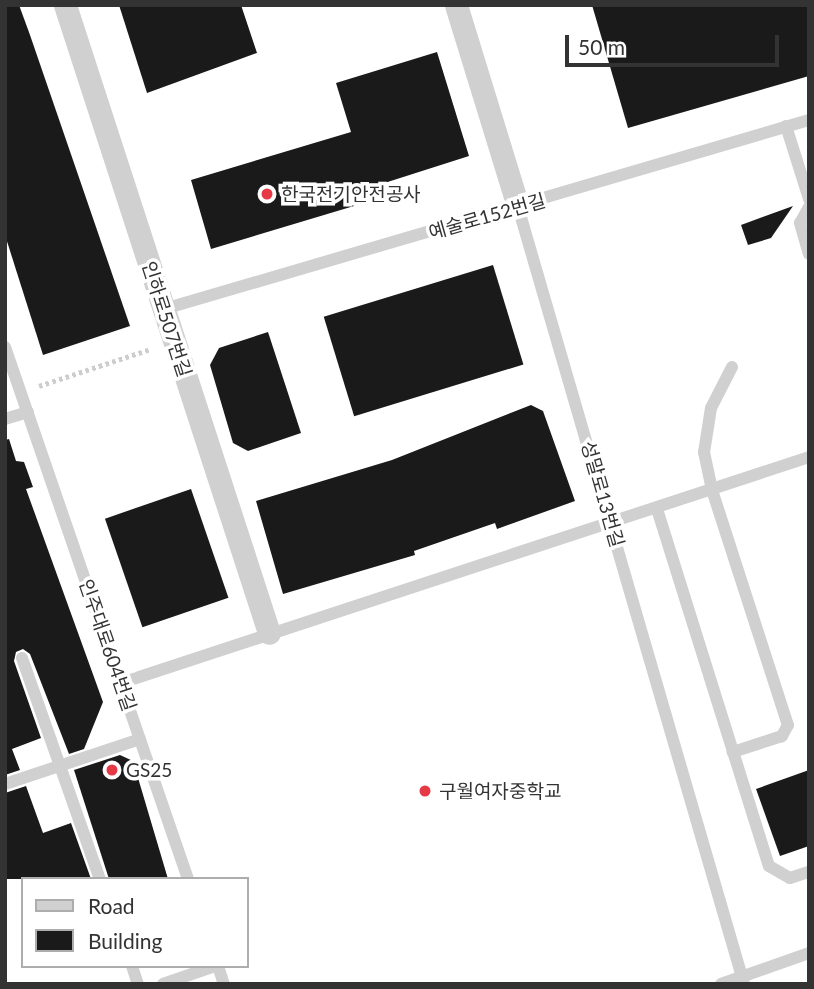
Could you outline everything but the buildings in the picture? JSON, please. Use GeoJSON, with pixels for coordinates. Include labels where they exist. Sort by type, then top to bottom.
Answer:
{"type":"FeatureCollection","features":[{"type":"Feature","properties":{"kind":"street","name":"인하로507번길"},"geometry":{"type":"LineString","coordinates":[[65,5],[269,633]]}},
{"type":"Feature","properties":{"kind":"street","name":"성말로13번길"},"geometry":{"type":"LineString","coordinates":[[456,5],[518,207]]}},
{"type":"Feature","properties":{"kind":"lane","name":"예술로152번길"},"geometry":{"type":"LineString","coordinates":[[164,309],[809,120]]}},
{"type":"Feature","properties":{"kind":"lane"},"geometry":{"type":"LineString","coordinates":[[786,126],[809,199]]}},
{"type":"Feature","properties":{"kind":"lane","name":"성말로13번길"},"geometry":{"type":"LineString","coordinates":[[518,207],[743,980]]}},
{"type":"Feature","properties":{"kind":"lane"},"geometry":{"type":"LineString","coordinates":[[809,207],[800,223],[809,254]]}},
{"type":"Feature","properties":{"kind":"lane","name":"인주대로604번길"},"geometry":{"type":"LineString","coordinates":[[5,346],[187,877]]}},
{"type":"Feature","properties":{"kind":"lane"},"geometry":{"type":"LineString","coordinates":[[733,368],[705,426],[704,452],[712,490],[788,725],[782,736],[733,752]]}},
{"type":"Feature","properties":{"kind":"lane"},"geometry":{"type":"LineString","coordinates":[[5,419],[28,412]]}},
{"type":"Feature","properties":{"kind":"lane"},"geometry":{"type":"LineString","coordinates":[[121,683],[612,524],[809,457]]}},
{"type":"Feature","properties":{"kind":"lane"},"geometry":{"type":"LineString","coordinates":[[657,509],[769,866],[790,878],[809,872]]}},
{"type":"Feature","properties":{"kind":"lane"},"geometry":{"type":"LineString","coordinates":[[22,658],[99,877]]}},
{"type":"Feature","properties":{"kind":"lane"},"geometry":{"type":"LineString","coordinates":[[5,784],[140,739]]}},
{"type":"Feature","properties":{"kind":"lane"},"geometry":{"type":"LineString","coordinates":[[721,984],[743,980],[809,953]]}},
{"type":"Feature","properties":{"kind":"lane"},"geometry":{"type":"LineString","coordinates":[[163,984],[211,968]]}},
{"type":"Feature","properties":{"kind":"path"},"geometry":{"type":"LineString","coordinates":[[21,391],[175,341]]}},
{"type":"Feature","properties":{"kind":"place","name":"한국전기안전공사"},"geometry":{"type":"Point","coordinates":[267,194]}},
{"type":"Feature","properties":{"kind":"place","name":"GS25"},"geometry":{"type":"Point","coordinates":[112,770]}},
{"type":"Feature","properties":{"kind":"place","name":"구월여자중학교"},"geometry":{"type":"Point","coordinates":[425,791]}}]}
